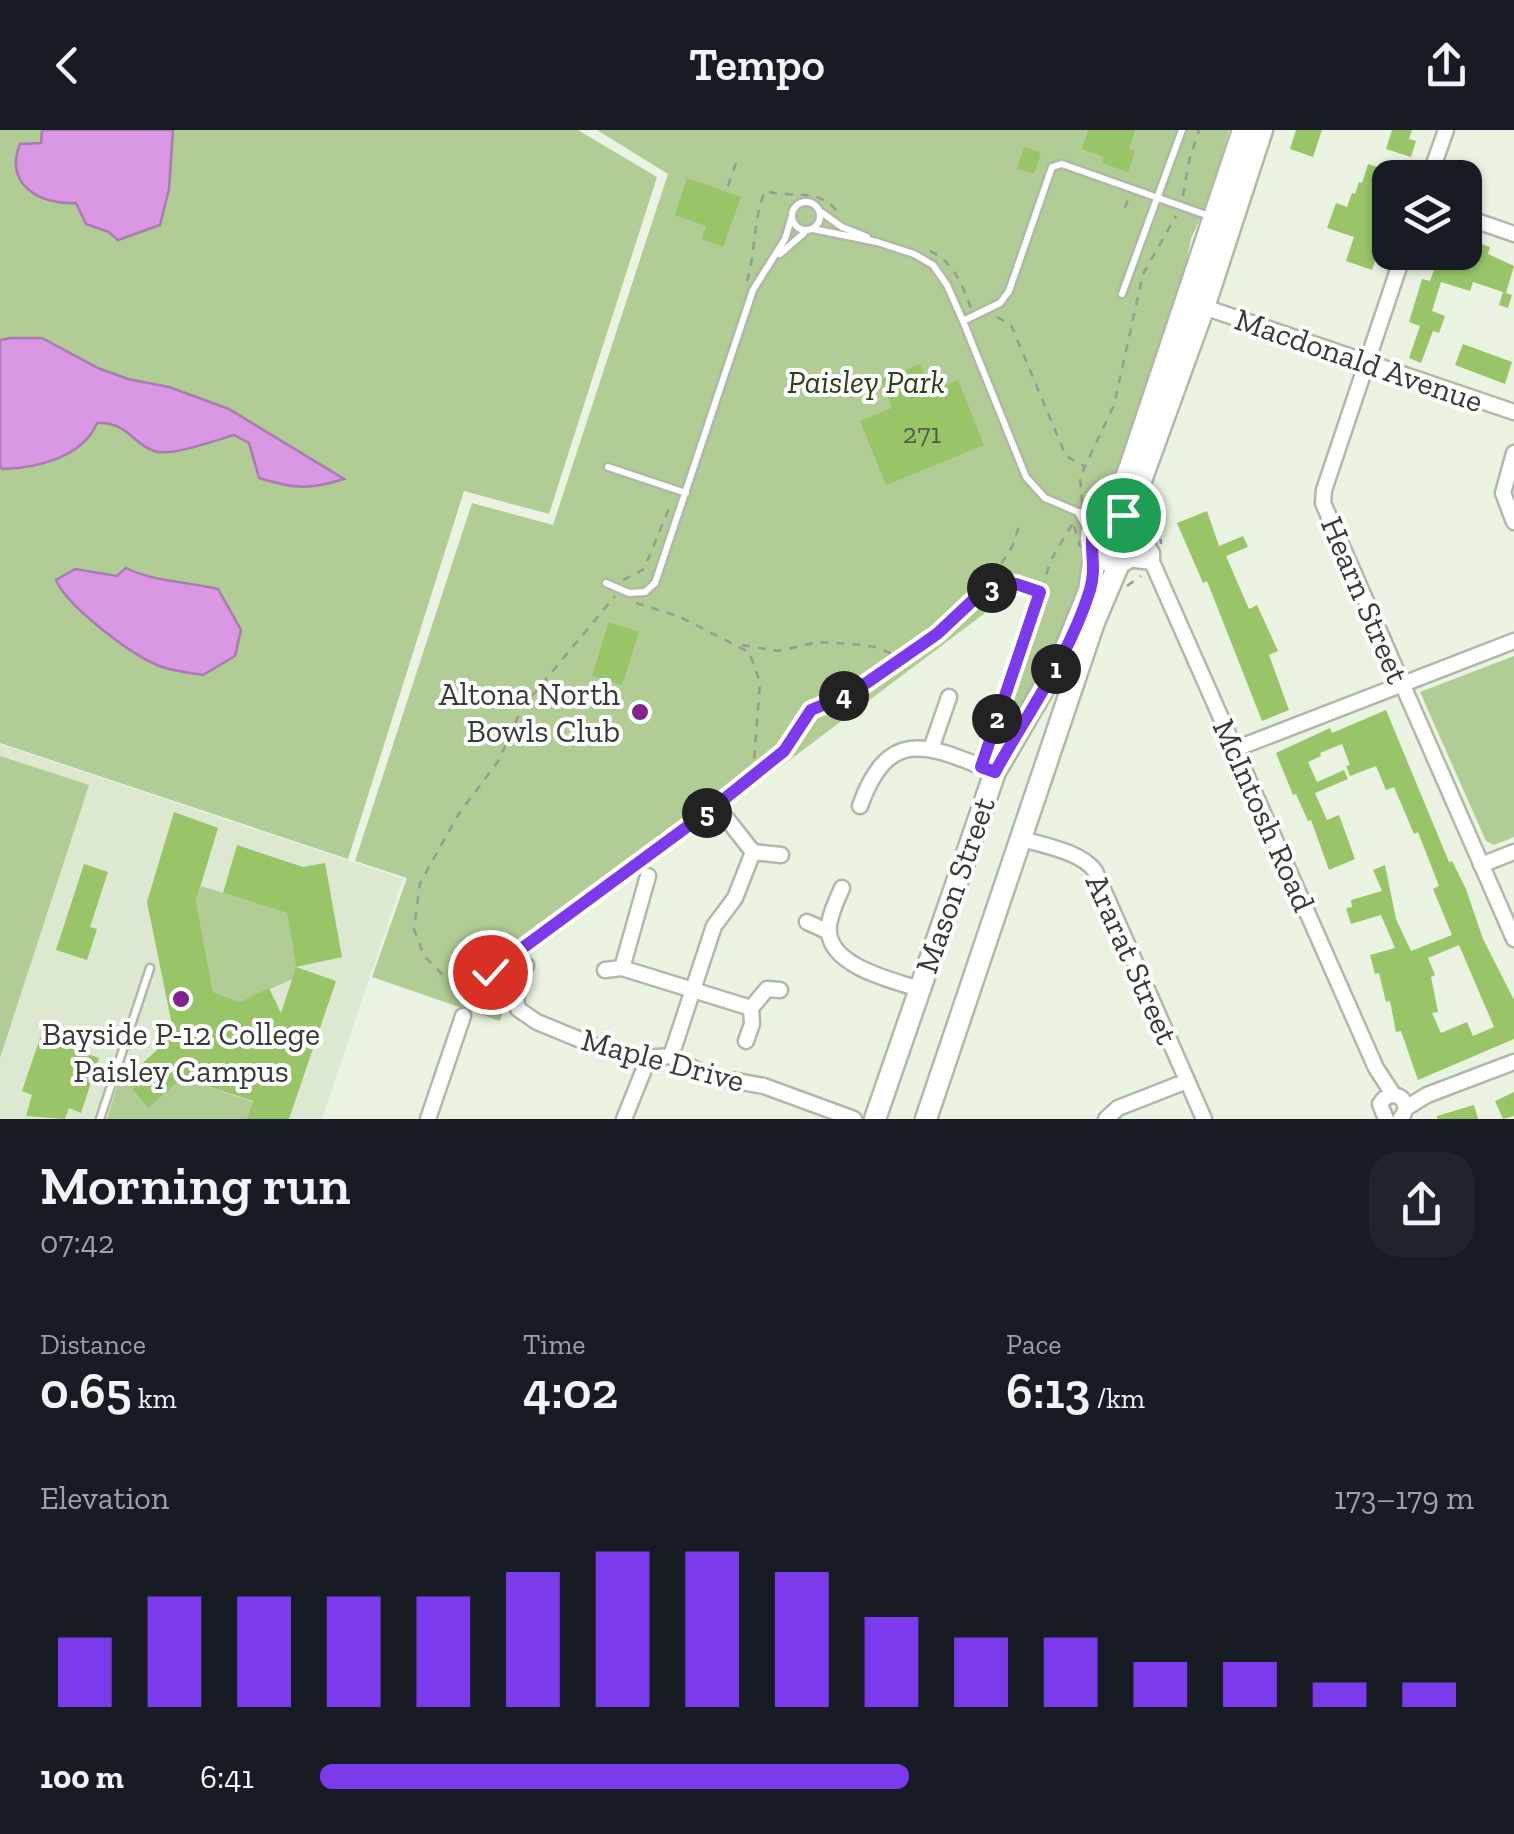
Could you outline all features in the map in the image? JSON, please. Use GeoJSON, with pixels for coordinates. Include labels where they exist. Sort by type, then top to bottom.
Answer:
{"type":"FeatureCollection","features":[{"type":"Feature","properties":{"kind":"street"},"geometry":{"type":"LineString","coordinates":[[1123,560],[1138,545],[1136,497],[1204,307],[1243,130]]}},
{"type":"Feature","properties":{"kind":"street"},"geometry":{"type":"LineString","coordinates":[[1151,562],[1103,558],[1093,544],[1093,528],[1108,515],[1130,467],[1221,220],[1262,130]]}},
{"type":"Feature","properties":{"kind":"street"},"geometry":{"type":"LineString","coordinates":[[1436,160],[1446,130]]}},
{"type":"Feature","properties":{"kind":"street"},"geometry":{"type":"LineString","coordinates":[[1482,223],[1514,234]]}},
{"type":"Feature","properties":{"kind":"street","name":"Hearn Street"},"geometry":{"type":"LineString","coordinates":[[1398,270],[1324,490],[1323,503],[1514,939]]}},
{"type":"Feature","properties":{"kind":"street","name":"Macdonald Avenue"},"geometry":{"type":"LineString","coordinates":[[1204,307],[1514,412]]}},
{"type":"Feature","properties":{"kind":"street"},"geometry":{"type":"LineString","coordinates":[[1514,453],[1504,484],[1506,504],[1514,522]]}},
{"type":"Feature","properties":{"kind":"street"},"geometry":{"type":"LineString","coordinates":[[1108,515],[1123,515],[1136,527]]}},
{"type":"Feature","properties":{"kind":"street","name":"McIntosh Road"},"geometry":{"type":"LineString","coordinates":[[1136,527],[1152,553],[1151,562],[1376,1068],[1391,1111]]}},
{"type":"Feature","properties":{"kind":"street","name":"Mason Street"},"geometry":{"type":"LineString","coordinates":[[875,1119],[988,770],[1013,740],[1063,655],[1090,591],[1093,544]]}},
{"type":"Feature","properties":{"kind":"street","name":"Mason Street"},"geometry":{"type":"LineString","coordinates":[[926,1119],[1094,622],[1123,560]]}},
{"type":"Feature","properties":{"kind":"street"},"geometry":{"type":"LineString","coordinates":[[1235,749],[1514,641]]}},
{"type":"Feature","properties":{"kind":"street"},"geometry":{"type":"LineString","coordinates":[[932,749],[949,697]]}},
{"type":"Feature","properties":{"kind":"street"},"geometry":{"type":"LineString","coordinates":[[1013,740],[1022,736],[1041,743],[1046,748],[1046,766]]}},
{"type":"Feature","properties":{"kind":"street"},"geometry":{"type":"LineString","coordinates":[[860,806],[880,763],[907,749],[932,749],[988,770]]}},
{"type":"Feature","properties":{"kind":"street"},"geometry":{"type":"LineString","coordinates":[[727,819],[754,852],[780,856]]}},
{"type":"Feature","properties":{"kind":"street","name":"Ararat Street"},"geometry":{"type":"LineString","coordinates":[[1023,839],[1090,863],[1204,1119]]}},
{"type":"Feature","properties":{"kind":"street"},"geometry":{"type":"LineString","coordinates":[[671,1056],[714,926],[736,898],[754,852]]}},
{"type":"Feature","properties":{"kind":"street"},"geometry":{"type":"LineString","coordinates":[[1481,865],[1514,852]]}},
{"type":"Feature","properties":{"kind":"street"},"geometry":{"type":"LineString","coordinates":[[622,968],[648,876]]}},
{"type":"Feature","properties":{"kind":"street"},"geometry":{"type":"LineString","coordinates":[[842,888],[828,932],[834,947],[858,968],[918,989]]}},
{"type":"Feature","properties":{"kind":"street"},"geometry":{"type":"LineString","coordinates":[[807,922],[828,932]]}},
{"type":"Feature","properties":{"kind":"street","name":"Maple Drive"},"geometry":{"type":"LineString","coordinates":[[526,965],[516,998],[518,1009],[537,1022],[606,1050],[648,1057],[671,1056],[708,1076],[764,1086],[854,1119]]}},
{"type":"Feature","properties":{"kind":"street"},"geometry":{"type":"LineString","coordinates":[[605,970],[622,968],[751,1008]]}},
{"type":"Feature","properties":{"kind":"street"},"geometry":{"type":"LineString","coordinates":[[746,1041],[752,1024],[751,1008],[768,988],[780,990]]}},
{"type":"Feature","properties":{"kind":"street"},"geometry":{"type":"LineString","coordinates":[[428,1119],[463,1016]]}},
{"type":"Feature","properties":{"kind":"street"},"geometry":{"type":"LineString","coordinates":[[624,1119],[648,1057]]}},
{"type":"Feature","properties":{"kind":"street"},"geometry":{"type":"LineString","coordinates":[[1391,1111],[1514,1062]]}},
{"type":"Feature","properties":{"kind":"street"},"geometry":{"type":"LineString","coordinates":[[1106,1119],[1118,1108],[1187,1081]]}},
{"type":"Feature","properties":{"kind":"lane"},"geometry":{"type":"LineString","coordinates":[[1122,294],[1182,130]]}},
{"type":"Feature","properties":{"kind":"lane"},"geometry":{"type":"LineString","coordinates":[[963,322],[987,312],[1009,291],[1052,167],[1062,164],[1221,220]]}},
{"type":"Feature","properties":{"kind":"lane"},"geometry":{"type":"LineString","coordinates":[[606,583],[629,594],[645,592],[655,583],[754,290],[775,258],[795,207],[804,202],[813,204],[842,227],[933,265],[963,322],[1026,477],[1045,498],[1078,512],[1108,515]]}},
{"type":"Feature","properties":{"kind":"lane"},"geometry":{"type":"LineString","coordinates":[[775,258],[800,234],[819,223],[820,211]]}},
{"type":"Feature","properties":{"kind":"lane"},"geometry":{"type":"LineString","coordinates":[[792,216],[797,228],[877,242]]}},
{"type":"Feature","properties":{"kind":"lane"},"geometry":{"type":"LineString","coordinates":[[608,467],[686,493]]}},
{"type":"Feature","properties":{"kind":"lane"},"geometry":{"type":"LineString","coordinates":[[1078,512],[1093,544]]}},
{"type":"Feature","properties":{"kind":"lane"},"geometry":{"type":"LineString","coordinates":[[100,1119],[150,968]]}},
{"type":"Feature","properties":{"kind":"path"},"geometry":{"type":"LineString","coordinates":[[1183,198],[1199,130]]}},
{"type":"Feature","properties":{"kind":"path"},"geometry":{"type":"LineString","coordinates":[[728,186],[736,163]]}},
{"type":"Feature","properties":{"kind":"path"},"geometry":{"type":"LineString","coordinates":[[743,292],[753,262],[755,224],[766,191],[780,195],[812,193],[830,202],[838,212]]}},
{"type":"Feature","properties":{"kind":"path"},"geometry":{"type":"LineString","coordinates":[[1125,208],[1130,193]]}},
{"type":"Feature","properties":{"kind":"path"},"geometry":{"type":"LineString","coordinates":[[988,770],[1051,560],[1078,512],[1080,477],[1114,405],[1143,274],[1177,215]]}},
{"type":"Feature","properties":{"kind":"path"},"geometry":{"type":"LineString","coordinates":[[918,246],[941,256],[959,278],[970,308],[1012,324],[1066,456],[1084,466]]}},
{"type":"Feature","properties":{"kind":"path"},"geometry":{"type":"LineString","coordinates":[[676,490],[644,568],[623,580],[522,708],[499,760],[458,815],[420,884],[414,929],[424,956],[458,994],[463,1016],[479,1005],[490,972],[784,751],[811,710],[852,693],[937,634],[985,589],[1012,545],[1020,523]]}},
{"type":"Feature","properties":{"kind":"path"},"geometry":{"type":"LineString","coordinates":[[1124,588],[1151,562],[1160,528],[1144,500]]}},
{"type":"Feature","properties":{"kind":"path"},"geometry":{"type":"LineString","coordinates":[[985,589],[1016,584],[1040,592]]}},
{"type":"Feature","properties":{"kind":"path"},"geometry":{"type":"LineString","coordinates":[[630,601],[678,616],[749,652],[760,682],[753,775]]}},
{"type":"Feature","properties":{"kind":"path"},"geometry":{"type":"LineString","coordinates":[[740,645],[778,651],[818,642],[852,644],[874,647],[902,658]]}},
{"type":"Feature","properties":{"kind":"shaded area"},"geometry":{"type":"Polygon","coordinates":[[[42,130],[173,130],[169,189],[160,225],[118,240],[109,232],[86,224],[76,203],[49,200],[28,189],[21,181],[16,158],[20,144],[41,143],[42,130]]]}},
{"type":"Feature","properties":{"kind":"shaded area"},"geometry":{"type":"Polygon","coordinates":[[[42,338],[98,368],[169,387],[229,409],[344,479],[302,487],[282,484],[259,478],[249,443],[234,435],[162,452],[147,448],[107,423],[97,423],[81,444],[58,458],[3,469],[0,340],[42,338]]]}},
{"type":"Feature","properties":{"kind":"shaded area"},"geometry":{"type":"Polygon","coordinates":[[[126,568],[158,579],[218,589],[241,630],[235,656],[203,675],[157,665],[100,628],[72,603],[56,580],[75,569],[117,576],[126,568]]]}},
{"type":"Feature","properties":{"kind":"shaded area","name":"Bayside P-12 College Paisley Campus"},"geometry":{"type":"Polygon","coordinates":[[[0,744],[403,879],[322,1119],[0,1119],[0,744]]]}},
{"type":"Feature","properties":{"kind":"green space"},"geometry":{"type":"Polygon","coordinates":[[[0,130],[578,130],[657,177],[549,514],[464,491],[348,859],[0,743],[0,130]]]}},
{"type":"Feature","properties":{"kind":"green space","name":"Paisley Park"},"geometry":{"type":"Polygon","coordinates":[[[597,130],[1229,130],[1108,508],[1101,512],[1087,508],[1080,523],[1091,563],[1061,638],[994,757],[981,761],[1037,596],[1017,589],[520,963],[500,1021],[372,977],[407,878],[355,861],[472,503],[553,525],[668,174],[597,130]]]}},
{"type":"Feature","properties":{"kind":"green space"},"geometry":{"type":"Polygon","coordinates":[[[1514,656],[1514,837],[1494,845],[1486,841],[1420,692],[1514,656]]]}},
{"type":"Feature","properties":{"kind":"green space"},"geometry":{"type":"Polygon","coordinates":[[[0,756],[89,785],[0,1058],[0,756]]]}},
{"type":"Feature","properties":{"kind":"green space"},"geometry":{"type":"Polygon","coordinates":[[[201,886],[287,913],[296,967],[293,979],[240,1002],[213,992],[196,901],[201,886]]]}},
{"type":"Feature","properties":{"kind":"green space"},"geometry":{"type":"Polygon","coordinates":[[[120,1077],[182,1078],[253,1102],[247,1119],[107,1119],[120,1077]]]}},
{"type":"Feature","properties":{"kind":"building"},"geometry":{"type":"Polygon","coordinates":[[[1088,130],[1135,130],[1129,149],[1135,151],[1128,172],[1102,163],[1104,157],[1082,149],[1088,130]]]}},
{"type":"Feature","properties":{"kind":"building"},"geometry":{"type":"Polygon","coordinates":[[[1296,130],[1322,130],[1313,157],[1290,149],[1296,130]]]}},
{"type":"Feature","properties":{"kind":"building"},"geometry":{"type":"Polygon","coordinates":[[[1392,130],[1412,130],[1409,139],[1416,141],[1411,157],[1386,149],[1392,130]]]}},
{"type":"Feature","properties":{"kind":"building"},"geometry":{"type":"Polygon","coordinates":[[[1024,147],[1041,153],[1034,174],[1017,169],[1024,147]]]}},
{"type":"Feature","properties":{"kind":"building"},"geometry":{"type":"Polygon","coordinates":[[[1368,164],[1372,165],[1372,270],[1346,261],[1354,237],[1327,228],[1336,203],[1347,207],[1352,193],[1362,183],[1368,164]]]}},
{"type":"Feature","properties":{"kind":"building"},"geometry":{"type":"Polygon","coordinates":[[[687,178],[741,197],[723,247],[702,239],[706,226],[675,215],[687,178]]]}},
{"type":"Feature","properties":{"kind":"building"},"geometry":{"type":"Polygon","coordinates":[[[1482,244],[1490,247],[1488,254],[1514,266],[1506,293],[1512,295],[1508,308],[1499,305],[1503,292],[1473,282],[1470,291],[1441,282],[1432,311],[1445,316],[1439,333],[1433,331],[1421,363],[1409,358],[1420,326],[1409,322],[1422,279],[1430,281],[1434,270],[1482,270],[1482,244]]]}},
{"type":"Feature","properties":{"kind":"building"},"geometry":{"type":"Polygon","coordinates":[[[1463,344],[1512,362],[1505,384],[1455,365],[1463,344]]]}},
{"type":"Feature","properties":{"kind":"building"},"geometry":{"type":"Polygon","coordinates":[[[920,364],[931,391],[958,380],[984,445],[886,485],[860,421],[892,408],[881,380],[920,364]]]}},
{"type":"Feature","properties":{"kind":"building"},"geometry":{"type":"Polygon","coordinates":[[[1207,511],[1219,546],[1243,536],[1248,547],[1226,556],[1249,609],[1257,605],[1278,651],[1269,655],[1289,710],[1262,721],[1207,581],[1203,583],[1177,523],[1207,511]]]}},
{"type":"Feature","properties":{"kind":"building"},"geometry":{"type":"Polygon","coordinates":[[[609,622],[639,632],[622,685],[592,676],[609,622]]]}},
{"type":"Feature","properties":{"kind":"building"},"geometry":{"type":"Polygon","coordinates":[[[1386,710],[1449,862],[1452,861],[1466,889],[1483,939],[1514,1000],[1514,1039],[1418,1080],[1401,1031],[1396,1032],[1390,1001],[1386,1002],[1370,955],[1395,948],[1381,915],[1351,924],[1346,908],[1352,907],[1351,900],[1382,891],[1373,870],[1385,865],[1396,919],[1411,951],[1452,935],[1433,889],[1439,886],[1418,832],[1414,834],[1394,787],[1386,790],[1376,766],[1350,776],[1342,744],[1308,762],[1317,782],[1344,770],[1348,779],[1315,793],[1327,820],[1339,815],[1355,859],[1329,870],[1311,820],[1308,821],[1296,794],[1293,795],[1276,753],[1330,728],[1332,733],[1386,710]],[[1459,945],[1428,958],[1435,975],[1431,977],[1438,1012],[1432,1013],[1441,1033],[1467,1022],[1473,1036],[1494,1027],[1459,945]]]}},
{"type":"Feature","properties":{"kind":"building"},"geometry":{"type":"Polygon","coordinates":[[[174,812],[218,828],[196,901],[213,992],[240,1002],[269,988],[281,1013],[296,967],[336,981],[289,1119],[247,1119],[253,1101],[182,1078],[148,1108],[125,1079],[167,1041],[172,1025],[147,902],[174,812]]]}},
{"type":"Feature","properties":{"kind":"building"},"geometry":{"type":"Polygon","coordinates":[[[237,845],[303,867],[325,863],[342,957],[296,967],[287,913],[223,893],[237,845]]]}},
{"type":"Feature","properties":{"kind":"building"},"geometry":{"type":"Polygon","coordinates":[[[84,864],[108,872],[90,927],[97,929],[87,960],[56,950],[84,864]]]}},
{"type":"Feature","properties":{"kind":"building"},"geometry":{"type":"Polygon","coordinates":[[[40,1038],[99,1058],[81,1113],[69,1108],[65,1119],[26,1116],[32,1095],[22,1091],[40,1038]]]}},
{"type":"Feature","properties":{"kind":"building"},"geometry":{"type":"Polygon","coordinates":[[[1514,1092],[1514,1116],[1503,1119],[1495,1101],[1514,1092]]]}},
{"type":"Feature","properties":{"kind":"building"},"geometry":{"type":"Polygon","coordinates":[[[1474,1105],[1478,1119],[1437,1119],[1437,1116],[1474,1105]]]}},
{"type":"Feature","properties":{"kind":"place","name":"Altona North Bowls Club"},"geometry":{"type":"Point","coordinates":[640,712]}},
{"type":"Feature","properties":{"kind":"place","name":"Bayside P-12 College Paisley Campus"},"geometry":{"type":"Point","coordinates":[181,999]}},
{"type":"Feature","properties":{"kind":"route"},"geometry":{"type":"LineString","coordinates":[[490,972],[784,751],[811,710],[852,693],[937,634],[985,589],[1016,584],[1040,592],[981,767],[995,772],[1063,655],[1090,591],[1094,572],[1093,528],[1104,516],[1123,515]]}}]}
